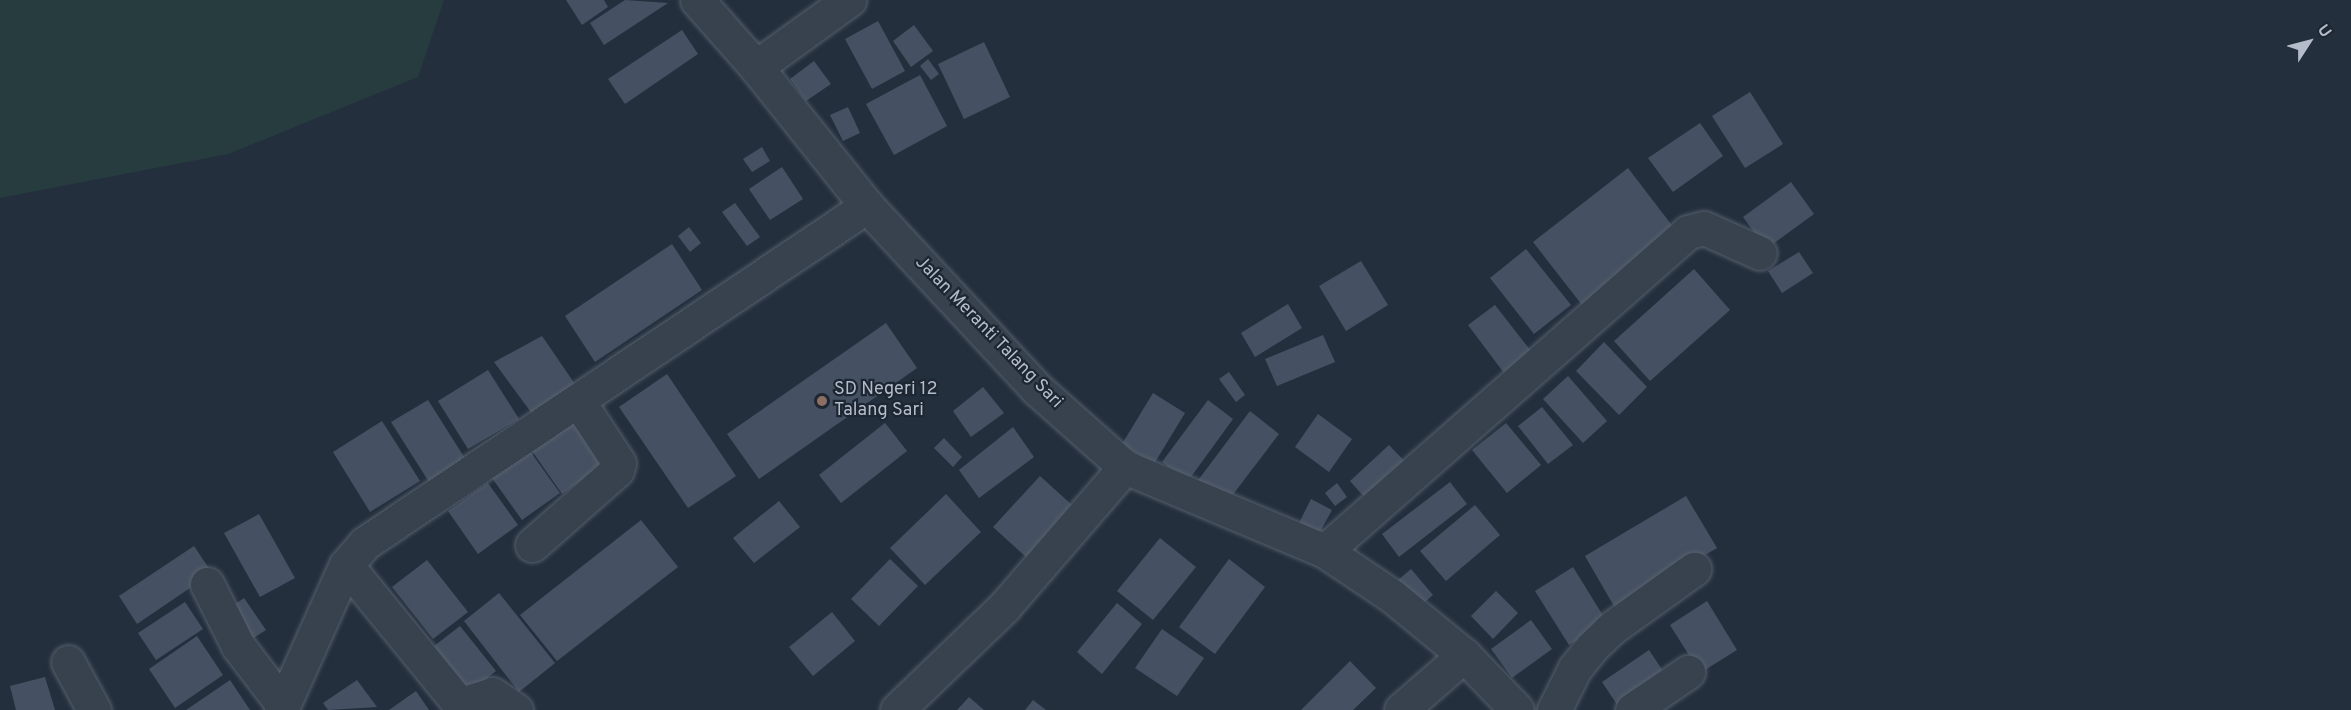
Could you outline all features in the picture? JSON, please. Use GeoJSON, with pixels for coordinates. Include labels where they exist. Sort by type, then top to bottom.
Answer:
{"type":"FeatureCollection","features":[{"type":"Feature","properties":{"kind":"street","name":"Jalan Meranti Talang Sari"},"geometry":{"type":"LineString","coordinates":[[697,0],[756,67],[867,206],[1037,389],[1125,467],[1325,551],[1392,596],[1464,655],[1517,710]]}},
{"type":"Feature","properties":{"kind":"street"},"geometry":{"type":"LineString","coordinates":[[756,67],[849,0]]}},
{"type":"Feature","properties":{"kind":"street"},"geometry":{"type":"LineString","coordinates":[[282,708],[346,565],[365,543],[579,402],[867,206]]}},
{"type":"Feature","properties":{"kind":"street"},"geometry":{"type":"LineString","coordinates":[[1325,551],[1688,232],[1704,228],[1760,253]]}},
{"type":"Feature","properties":{"kind":"street"},"geometry":{"type":"LineString","coordinates":[[532,545],[617,470],[619,463],[579,402]]}},
{"type":"Feature","properties":{"kind":"street"},"geometry":{"type":"LineString","coordinates":[[897,710],[1004,607],[1125,467]]}},
{"type":"Feature","properties":{"kind":"street"},"geometry":{"type":"LineString","coordinates":[[346,565],[457,701],[465,703],[492,694],[516,710]]}},
{"type":"Feature","properties":{"kind":"street"},"geometry":{"type":"LineString","coordinates":[[1554,710],[1575,668],[1591,648],[1613,627],[1694,569]]}},
{"type":"Feature","properties":{"kind":"street"},"geometry":{"type":"LineString","coordinates":[[207,584],[238,646],[282,708]]}},
{"type":"Feature","properties":{"kind":"street"},"geometry":{"type":"LineString","coordinates":[[1401,710],[1464,655]]}},
{"type":"Feature","properties":{"kind":"street"},"geometry":{"type":"LineString","coordinates":[[68,662],[94,710]]}},
{"type":"Feature","properties":{"kind":"street"},"geometry":{"type":"LineString","coordinates":[[1632,710],[1688,672]]}},
{"type":"Feature","properties":{"kind":"green space"},"geometry":{"type":"Polygon","coordinates":[[[0,0],[444,0],[418,77],[228,154],[0,198],[0,0]]]}},
{"type":"Feature","properties":{"kind":"building"},"geometry":{"type":"Polygon","coordinates":[[[566,0],[604,0],[608,7],[582,25],[566,0]]]}},
{"type":"Feature","properties":{"kind":"building"},"geometry":{"type":"Polygon","coordinates":[[[625,0],[668,3],[604,45],[590,23],[625,0]]]}},
{"type":"Feature","properties":{"kind":"building"},"geometry":{"type":"Polygon","coordinates":[[[878,21],[905,71],[872,89],[845,39],[878,21]]]}},
{"type":"Feature","properties":{"kind":"building"},"geometry":{"type":"Polygon","coordinates":[[[914,25],[933,51],[911,67],[893,41],[914,25]]]}},
{"type":"Feature","properties":{"kind":"building"},"geometry":{"type":"Polygon","coordinates":[[[682,30],[698,54],[625,104],[608,79],[682,30]]]}},
{"type":"Feature","properties":{"kind":"building"},"geometry":{"type":"Polygon","coordinates":[[[984,42],[1010,97],[964,119],[938,64],[984,42]]]}},
{"type":"Feature","properties":{"kind":"building"},"geometry":{"type":"Polygon","coordinates":[[[928,59],[939,74],[931,80],[920,66],[928,59]]]}},
{"type":"Feature","properties":{"kind":"building"},"geometry":{"type":"Polygon","coordinates":[[[814,61],[831,84],[806,101],[790,79],[814,61]]]}},
{"type":"Feature","properties":{"kind":"building"},"geometry":{"type":"Polygon","coordinates":[[[920,75],[947,126],[894,155],[866,104],[920,75]]]}},
{"type":"Feature","properties":{"kind":"building"},"geometry":{"type":"Polygon","coordinates":[[[1750,92],[1783,144],[1745,168],[1712,116],[1750,92]]]}},
{"type":"Feature","properties":{"kind":"building"},"geometry":{"type":"Polygon","coordinates":[[[848,107],[860,133],[843,141],[830,115],[848,107]]]}},
{"type":"Feature","properties":{"kind":"building"},"geometry":{"type":"Polygon","coordinates":[[[1700,123],[1723,156],[1673,192],[1648,158],[1700,123]]]}},
{"type":"Feature","properties":{"kind":"building"},"geometry":{"type":"Polygon","coordinates":[[[762,147],[770,161],[752,172],[743,159],[762,147]]]}},
{"type":"Feature","properties":{"kind":"building"},"geometry":{"type":"Polygon","coordinates":[[[782,167],[803,199],[770,220],[749,189],[782,167]]]}},
{"type":"Feature","properties":{"kind":"building"},"geometry":{"type":"Polygon","coordinates":[[[1628,168],[1677,232],[1582,305],[1533,242],[1628,168]]]}},
{"type":"Feature","properties":{"kind":"building"},"geometry":{"type":"Polygon","coordinates":[[[1791,182],[1814,214],[1766,249],[1743,217],[1791,182]]]}},
{"type":"Feature","properties":{"kind":"building"},"geometry":{"type":"Polygon","coordinates":[[[735,203],[760,237],[747,246],[722,212],[735,203]]]}},
{"type":"Feature","properties":{"kind":"building"},"geometry":{"type":"Polygon","coordinates":[[[689,227],[701,243],[690,252],[678,236],[689,227]]]}},
{"type":"Feature","properties":{"kind":"building"},"geometry":{"type":"Polygon","coordinates":[[[672,244],[702,290],[595,362],[565,316],[672,244]]]}},
{"type":"Feature","properties":{"kind":"building"},"geometry":{"type":"Polygon","coordinates":[[[1526,249],[1571,305],[1534,334],[1490,278],[1526,249]]]}},
{"type":"Feature","properties":{"kind":"building"},"geometry":{"type":"Polygon","coordinates":[[[1799,252],[1813,273],[1782,293],[1768,271],[1799,252]]]}},
{"type":"Feature","properties":{"kind":"building"},"geometry":{"type":"Polygon","coordinates":[[[1361,261],[1388,305],[1346,331],[1319,286],[1361,261]]]}},
{"type":"Feature","properties":{"kind":"building"},"geometry":{"type":"Polygon","coordinates":[[[1694,269],[1730,310],[1650,381],[1614,341],[1694,269]]]}},
{"type":"Feature","properties":{"kind":"building"},"geometry":{"type":"Polygon","coordinates":[[[1288,304],[1302,328],[1255,357],[1241,333],[1288,304]]]}},
{"type":"Feature","properties":{"kind":"building"},"geometry":{"type":"Polygon","coordinates":[[[1495,305],[1538,360],[1510,381],[1468,325],[1495,305]]]}},
{"type":"Feature","properties":{"kind":"building","name":"SD Negeri 12 Talang Sari"},"geometry":{"type":"Polygon","coordinates":[[[886,323],[917,368],[759,479],[727,434],[886,323]]]}},
{"type":"Feature","properties":{"kind":"building"},"geometry":{"type":"Polygon","coordinates":[[[1323,335],[1335,362],[1277,386],[1265,359],[1323,335]]]}},
{"type":"Feature","properties":{"kind":"building"},"geometry":{"type":"Polygon","coordinates":[[[542,336],[577,387],[533,415],[494,362],[542,336]]]}},
{"type":"Feature","properties":{"kind":"building"},"geometry":{"type":"Polygon","coordinates":[[[1604,342],[1647,387],[1619,415],[1576,371],[1604,342]]]}},
{"type":"Feature","properties":{"kind":"building"},"geometry":{"type":"Polygon","coordinates":[[[488,370],[519,419],[468,449],[438,401],[488,370]]]}},
{"type":"Feature","properties":{"kind":"building"},"geometry":{"type":"Polygon","coordinates":[[[1229,372],[1245,395],[1236,402],[1219,379],[1229,372]]]}},
{"type":"Feature","properties":{"kind":"building"},"geometry":{"type":"Polygon","coordinates":[[[667,374],[736,476],[688,508],[619,407],[667,374]]]}},
{"type":"Feature","properties":{"kind":"building"},"geometry":{"type":"Polygon","coordinates":[[[1568,376],[1607,421],[1583,443],[1543,399],[1568,376]]]}},
{"type":"Feature","properties":{"kind":"building"},"geometry":{"type":"Polygon","coordinates":[[[983,387],[1004,413],[971,437],[953,411],[983,387]]]}},
{"type":"Feature","properties":{"kind":"building"},"geometry":{"type":"Polygon","coordinates":[[[1153,393],[1185,413],[1154,464],[1122,444],[1153,393]]]}},
{"type":"Feature","properties":{"kind":"building"},"geometry":{"type":"Polygon","coordinates":[[[428,400],[466,460],[429,482],[391,422],[428,400]]]}},
{"type":"Feature","properties":{"kind":"building"},"geometry":{"type":"Polygon","coordinates":[[[1208,400],[1233,419],[1188,481],[1162,462],[1208,400]]]}},
{"type":"Feature","properties":{"kind":"building"},"geometry":{"type":"Polygon","coordinates":[[[1542,407],[1573,445],[1548,464],[1518,426],[1542,407]]]}},
{"type":"Feature","properties":{"kind":"building"},"geometry":{"type":"Polygon","coordinates":[[[1250,411],[1279,434],[1225,505],[1196,483],[1250,411]]]}},
{"type":"Feature","properties":{"kind":"building"},"geometry":{"type":"Polygon","coordinates":[[[1318,414],[1352,439],[1329,472],[1295,447],[1318,414]]]}},
{"type":"Feature","properties":{"kind":"building"},"geometry":{"type":"Polygon","coordinates":[[[581,416],[611,459],[562,494],[532,451],[581,416]]]}},
{"type":"Feature","properties":{"kind":"building"},"geometry":{"type":"Polygon","coordinates":[[[382,421],[420,481],[370,512],[333,452],[382,421]]]}},
{"type":"Feature","properties":{"kind":"building"},"geometry":{"type":"Polygon","coordinates":[[[885,423],[907,451],[841,503],[819,475],[885,423]]]}},
{"type":"Feature","properties":{"kind":"building"},"geometry":{"type":"Polygon","coordinates":[[[1506,423],[1541,465],[1507,493],[1472,450],[1506,423]]]}},
{"type":"Feature","properties":{"kind":"building"},"geometry":{"type":"Polygon","coordinates":[[[1013,427],[1034,457],[979,498],[959,470],[1013,427]]]}},
{"type":"Feature","properties":{"kind":"building"},"geometry":{"type":"Polygon","coordinates":[[[944,438],[962,457],[953,467],[934,448],[944,438]]]}},
{"type":"Feature","properties":{"kind":"building"},"geometry":{"type":"Polygon","coordinates":[[[1389,445],[1413,470],[1373,507],[1350,481],[1389,445]]]}},
{"type":"Feature","properties":{"kind":"building"},"geometry":{"type":"Polygon","coordinates":[[[530,451],[560,493],[522,520],[492,478],[530,451]]]}},
{"type":"Feature","properties":{"kind":"building"},"geometry":{"type":"Polygon","coordinates":[[[1040,476],[1072,505],[1026,557],[993,527],[1040,476]]]}},
{"type":"Feature","properties":{"kind":"building"},"geometry":{"type":"Polygon","coordinates":[[[1450,482],[1467,504],[1399,557],[1382,534],[1450,482]]]}},
{"type":"Feature","properties":{"kind":"building"},"geometry":{"type":"Polygon","coordinates":[[[488,483],[518,525],[478,554],[448,511],[488,483]]]}},
{"type":"Feature","properties":{"kind":"building"},"geometry":{"type":"Polygon","coordinates":[[[1337,483],[1347,497],[1335,506],[1325,493],[1337,483]]]}},
{"type":"Feature","properties":{"kind":"building"},"geometry":{"type":"Polygon","coordinates":[[[946,494],[981,532],[925,585],[890,548],[946,494]]]}},
{"type":"Feature","properties":{"kind":"building"},"geometry":{"type":"Polygon","coordinates":[[[1686,496],[1717,548],[1615,608],[1585,556],[1686,496]]]}},
{"type":"Feature","properties":{"kind":"building"},"geometry":{"type":"Polygon","coordinates":[[[1311,499],[1332,510],[1315,541],[1295,531],[1311,499]]]}},
{"type":"Feature","properties":{"kind":"building"},"geometry":{"type":"Polygon","coordinates":[[[779,501],[800,527],[754,563],[733,538],[779,501]]]}},
{"type":"Feature","properties":{"kind":"building"},"geometry":{"type":"Polygon","coordinates":[[[1475,505],[1500,535],[1446,581],[1420,551],[1475,505]]]}},
{"type":"Feature","properties":{"kind":"building"},"geometry":{"type":"Polygon","coordinates":[[[259,514],[295,578],[260,597],[224,533],[259,514]]]}},
{"type":"Feature","properties":{"kind":"building"},"geometry":{"type":"Polygon","coordinates":[[[641,520],[678,567],[557,661],[520,615],[641,520]]]}},
{"type":"Feature","properties":{"kind":"building"},"geometry":{"type":"Polygon","coordinates":[[[1160,538],[1196,567],[1153,620],[1117,591],[1160,538]]]}},
{"type":"Feature","properties":{"kind":"building"},"geometry":{"type":"Polygon","coordinates":[[[194,546],[212,573],[137,624],[119,596],[194,546]]]}},
{"type":"Feature","properties":{"kind":"building"},"geometry":{"type":"Polygon","coordinates":[[[890,559],[918,586],[879,626],[851,599],[890,559]]]}},
{"type":"Feature","properties":{"kind":"building"},"geometry":{"type":"Polygon","coordinates":[[[1229,559],[1265,587],[1215,654],[1179,627],[1229,559]]]}},
{"type":"Feature","properties":{"kind":"building"},"geometry":{"type":"Polygon","coordinates":[[[427,560],[468,612],[433,639],[392,587],[427,560]]]}},
{"type":"Feature","properties":{"kind":"building"},"geometry":{"type":"Polygon","coordinates":[[[1573,567],[1607,622],[1569,645],[1535,591],[1573,567]]]}},
{"type":"Feature","properties":{"kind":"building"},"geometry":{"type":"Polygon","coordinates":[[[1411,569],[1433,595],[1420,606],[1398,580],[1411,569]]]}},
{"type":"Feature","properties":{"kind":"building"},"geometry":{"type":"Polygon","coordinates":[[[1496,591],[1518,613],[1493,639],[1471,616],[1496,591]]]}},
{"type":"Feature","properties":{"kind":"building"},"geometry":{"type":"Polygon","coordinates":[[[499,593],[555,663],[519,692],[464,621],[499,593]]]}},
{"type":"Feature","properties":{"kind":"building"},"geometry":{"type":"Polygon","coordinates":[[[244,598],[266,630],[246,643],[225,611],[244,598]]]}},
{"type":"Feature","properties":{"kind":"building"},"geometry":{"type":"Polygon","coordinates":[[[1707,601],[1737,650],[1700,673],[1670,625],[1707,601]]]}},
{"type":"Feature","properties":{"kind":"building"},"geometry":{"type":"Polygon","coordinates":[[[185,602],[203,629],[156,660],[138,633],[185,602]]]}},
{"type":"Feature","properties":{"kind":"building"},"geometry":{"type":"Polygon","coordinates":[[[1117,603],[1142,624],[1102,674],[1077,652],[1117,603]]]}},
{"type":"Feature","properties":{"kind":"building"},"geometry":{"type":"Polygon","coordinates":[[[832,612],[855,641],[813,676],[789,647],[832,612]]]}},
{"type":"Feature","properties":{"kind":"building"},"geometry":{"type":"Polygon","coordinates":[[[1531,620],[1552,649],[1512,678],[1491,649],[1531,620]]]}},
{"type":"Feature","properties":{"kind":"building"},"geometry":{"type":"Polygon","coordinates":[[[460,626],[496,671],[464,696],[429,650],[460,626]]]}},
{"type":"Feature","properties":{"kind":"building"},"geometry":{"type":"Polygon","coordinates":[[[1162,629],[1204,658],[1177,696],[1135,668],[1162,629]]]}},
{"type":"Feature","properties":{"kind":"building"},"geometry":{"type":"Polygon","coordinates":[[[197,636],[223,675],[175,708],[149,669],[197,636]]]}},
{"type":"Feature","properties":{"kind":"building"},"geometry":{"type":"Polygon","coordinates":[[[1649,650],[1667,677],[1620,709],[1602,682],[1649,650]]]}},
{"type":"Feature","properties":{"kind":"building"},"geometry":{"type":"Polygon","coordinates":[[[1350,661],[1376,688],[1353,710],[1301,710],[1350,661]]]}},
{"type":"Feature","properties":{"kind":"building"},"geometry":{"type":"Polygon","coordinates":[[[45,677],[55,710],[16,710],[10,686],[45,677]]]}},
{"type":"Feature","properties":{"kind":"building"},"geometry":{"type":"Polygon","coordinates":[[[230,680],[250,710],[186,710],[230,680]]]}},
{"type":"Feature","properties":{"kind":"building"},"geometry":{"type":"Polygon","coordinates":[[[357,680],[377,707],[328,710],[323,703],[357,680]]]}},
{"type":"Feature","properties":{"kind":"building"},"geometry":{"type":"Polygon","coordinates":[[[416,691],[429,710],[389,710],[416,691]]]}},
{"type":"Feature","properties":{"kind":"building"},"geometry":{"type":"Polygon","coordinates":[[[969,697],[984,710],[957,710],[969,697]]]}},
{"type":"Feature","properties":{"kind":"building"},"geometry":{"type":"Polygon","coordinates":[[[1033,700],[1046,710],[1025,710],[1033,700]]]}},
{"type":"Feature","properties":{"kind":"place","name":"SD Negeri 12 Talang Sari"},"geometry":{"type":"Point","coordinates":[822,401]}}]}
